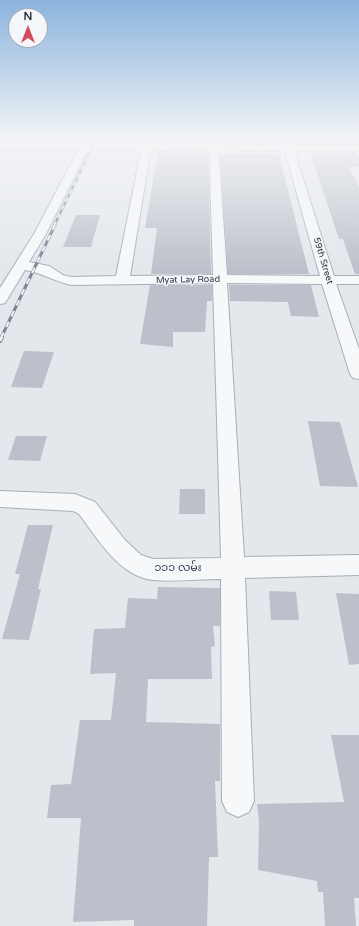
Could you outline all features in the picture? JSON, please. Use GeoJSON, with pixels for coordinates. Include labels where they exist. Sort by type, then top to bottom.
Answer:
{"type":"FeatureCollection","features":[{"type":"Feature","properties":{"kind":"street"},"geometry":{"type":"LineString","coordinates":[[0,300],[66,184]]}},
{"type":"Feature","properties":{"kind":"street"},"geometry":{"type":"LineString","coordinates":[[122,280],[140,184]]}},
{"type":"Feature","properties":{"kind":"street"},"geometry":{"type":"LineString","coordinates":[[217,184],[233,568],[238,800]]}},
{"type":"Feature","properties":{"kind":"street","name":"59th Street"},"geometry":{"type":"LineString","coordinates":[[300,184],[328,280],[359,374]]}},
{"type":"Feature","properties":{"kind":"street","name":"Myat Lay Road"},"geometry":{"type":"LineString","coordinates":[[21,265],[44,269],[58,278],[71,282],[221,279],[359,280]]}},
{"type":"Feature","properties":{"kind":"street","name":"၁၁၁ လမ်း"},"geometry":{"type":"LineString","coordinates":[[0,499],[76,504],[88,508],[122,552],[133,562],[152,570],[359,565]]}},
{"type":"Feature","properties":{"kind":"building"},"geometry":{"type":"Polygon","coordinates":[[[152,184],[209,184],[211,274],[151,274],[157,228],[145,228],[152,184]]]}},
{"type":"Feature","properties":{"kind":"building"},"geometry":{"type":"Polygon","coordinates":[[[222,184],[287,184],[309,274],[228,274],[222,184]]]}},
{"type":"Feature","properties":{"kind":"building"},"geometry":{"type":"Polygon","coordinates":[[[321,184],[358,184],[359,187],[359,274],[355,274],[343,239],[339,239],[321,184]]]}},
{"type":"Feature","properties":{"kind":"building"},"geometry":{"type":"Polygon","coordinates":[[[76,215],[100,215],[91,247],[63,247],[76,215]]]}},
{"type":"Feature","properties":{"kind":"building"},"geometry":{"type":"Polygon","coordinates":[[[150,285],[212,285],[212,301],[207,301],[205,332],[173,332],[173,347],[140,344],[150,285]]]}},
{"type":"Feature","properties":{"kind":"building"},"geometry":{"type":"Polygon","coordinates":[[[229,285],[311,285],[319,317],[291,316],[288,302],[230,301],[229,285]]]}},
{"type":"Feature","properties":{"kind":"building"},"geometry":{"type":"Polygon","coordinates":[[[24,351],[54,352],[42,388],[11,387],[24,351]]]}},
{"type":"Feature","properties":{"kind":"building"},"geometry":{"type":"Polygon","coordinates":[[[308,421],[340,422],[358,487],[320,486],[308,421]]]}},
{"type":"Feature","properties":{"kind":"building"},"geometry":{"type":"Polygon","coordinates":[[[16,436],[47,436],[40,461],[8,460],[16,436]]]}},
{"type":"Feature","properties":{"kind":"building"},"geometry":{"type":"Polygon","coordinates":[[[180,489],[205,489],[205,514],[179,514],[180,489]]]}},
{"type":"Feature","properties":{"kind":"building"},"geometry":{"type":"Polygon","coordinates":[[[28,525],[53,525],[38,589],[41,589],[29,640],[2,639],[20,574],[15,574],[28,525]]]}},
{"type":"Feature","properties":{"kind":"building"},"geometry":{"type":"Polygon","coordinates":[[[158,587],[220,588],[220,626],[213,626],[215,646],[211,647],[212,679],[148,679],[146,722],[220,724],[220,781],[215,781],[218,857],[209,857],[207,926],[134,926],[134,920],[73,922],[81,818],[47,818],[51,785],[71,784],[80,720],[111,720],[116,673],[90,674],[94,629],[125,628],[128,598],[157,599],[158,587]]]}},
{"type":"Feature","properties":{"kind":"building"},"geometry":{"type":"Polygon","coordinates":[[[269,591],[296,592],[299,620],[271,620],[269,591]]]}},
{"type":"Feature","properties":{"kind":"building"},"geometry":{"type":"Polygon","coordinates":[[[336,593],[359,594],[359,664],[349,665],[336,593]]]}},
{"type":"Feature","properties":{"kind":"building"},"geometry":{"type":"Polygon","coordinates":[[[331,735],[359,735],[359,898],[354,898],[356,926],[325,926],[323,892],[318,892],[317,881],[258,870],[259,821],[257,804],[344,802],[331,735]]]}},
{"type":"Feature","properties":{"kind":"railway"},"geometry":{"type":"LineString","coordinates":[[54,226],[74,184]]}},
{"type":"Feature","properties":{"kind":"railway"},"geometry":{"type":"LineString","coordinates":[[1,338],[55,225]]}},
{"type":"Feature","properties":{"kind":"railway"},"geometry":{"type":"LineString","coordinates":[[0,341],[2,337]]}}]}
